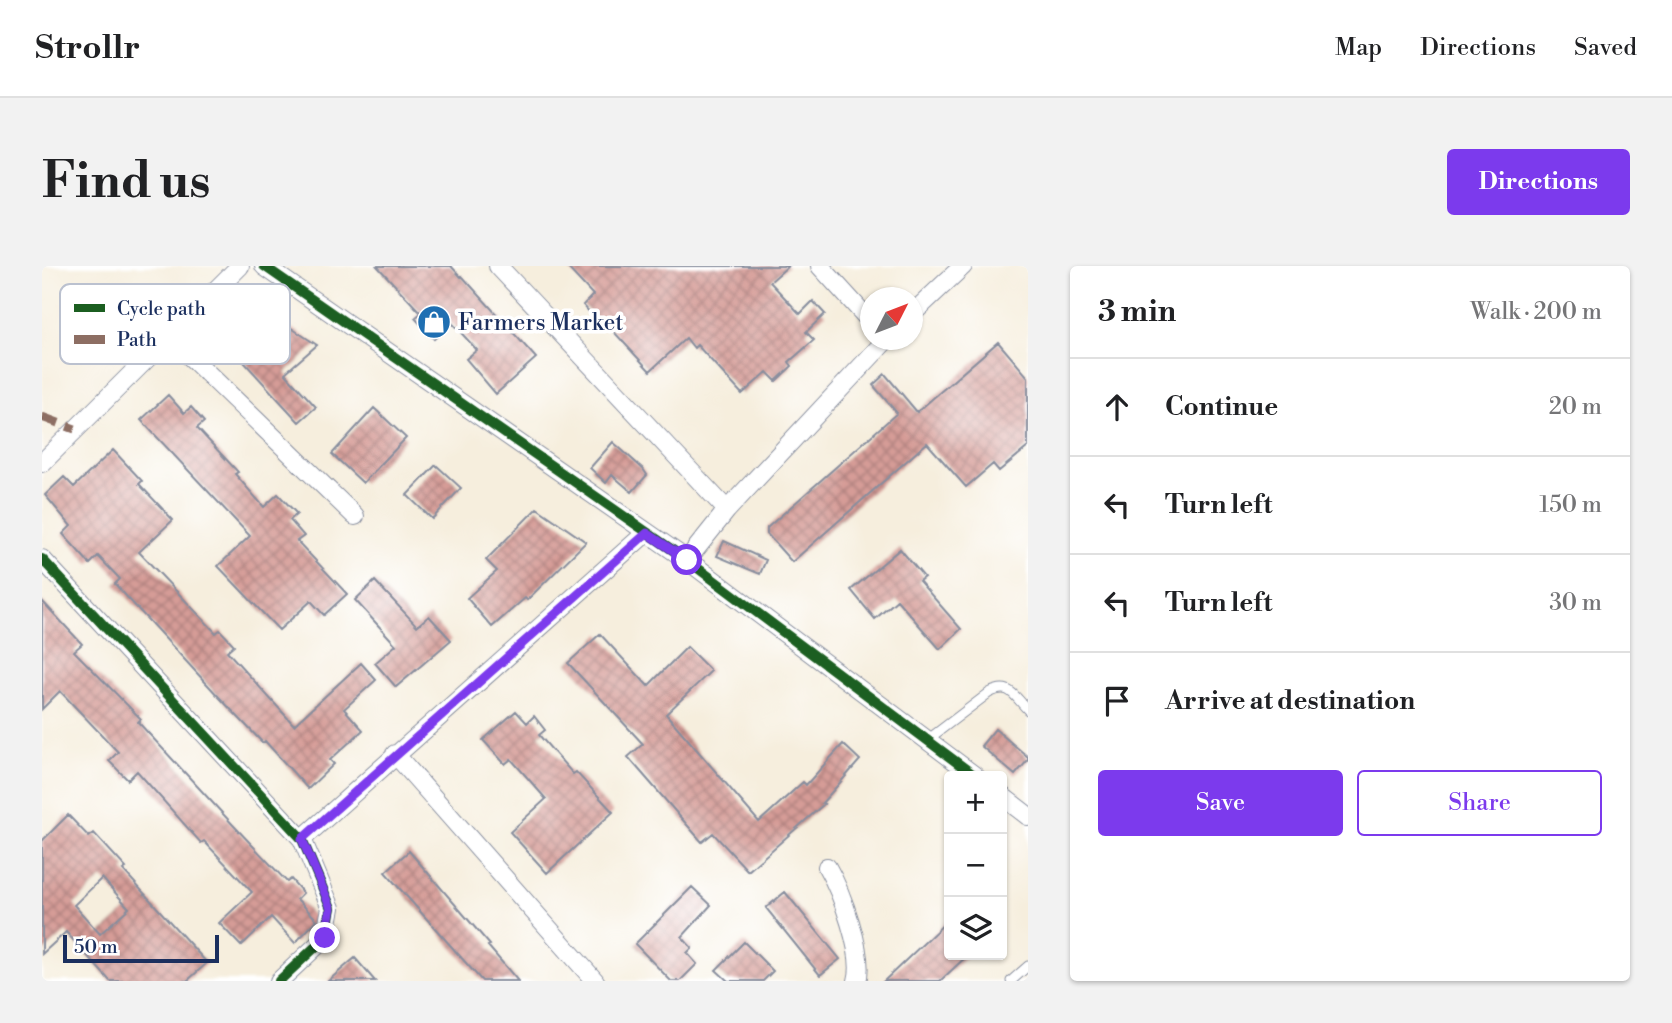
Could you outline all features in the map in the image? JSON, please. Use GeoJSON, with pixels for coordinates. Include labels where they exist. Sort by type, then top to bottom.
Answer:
{"type":"FeatureCollection","features":[{"type":"Feature","properties":{"kind":"street"},"geometry":{"type":"LineString","coordinates":[[222,284],[240,266]]}},
{"type":"Feature","properties":{"kind":"street"},"geometry":{"type":"LineString","coordinates":[[264,266],[290,284]]}},
{"type":"Feature","properties":{"kind":"street"},"geometry":{"type":"LineString","coordinates":[[498,266],[727,510]]}},
{"type":"Feature","properties":{"kind":"street"},"geometry":{"type":"LineString","coordinates":[[820,266],[860,310]]}},
{"type":"Feature","properties":{"kind":"street"},"geometry":{"type":"LineString","coordinates":[[923,304],[963,266]]}},
{"type":"Feature","properties":{"kind":"street"},"geometry":{"type":"LineString","coordinates":[[290,284],[687,560],[968,771]]}},
{"type":"Feature","properties":{"kind":"street"},"geometry":{"type":"LineString","coordinates":[[687,560],[727,510],[877,350]]}},
{"type":"Feature","properties":{"kind":"street"},"geometry":{"type":"LineString","coordinates":[[42,463],[141,364]]}},
{"type":"Feature","properties":{"kind":"street"},"geometry":{"type":"LineString","coordinates":[[198,364],[355,516]]}},
{"type":"Feature","properties":{"kind":"street"},"geometry":{"type":"LineString","coordinates":[[302,839],[647,533]]}},
{"type":"Feature","properties":{"kind":"street"},"geometry":{"type":"LineString","coordinates":[[42,559],[302,839],[331,908],[325,938],[279,981]]}},
{"type":"Feature","properties":{"kind":"street"},"geometry":{"type":"LineString","coordinates":[[395,754],[595,981]]}},
{"type":"Feature","properties":{"kind":"street"},"geometry":{"type":"LineString","coordinates":[[1007,800],[1028,816]]}},
{"type":"Feature","properties":{"kind":"street"},"geometry":{"type":"LineString","coordinates":[[827,867],[850,924],[860,972],[857,981]]}},
{"type":"Feature","properties":{"kind":"lane"},"geometry":{"type":"LineString","coordinates":[[926,741],[989,693],[1000,688],[1008,689],[1028,710]]}},
{"type":"Feature","properties":{"kind":"lane"},"geometry":{"type":"LineString","coordinates":[[1011,981],[1028,966]]}},
{"type":"Feature","properties":{"kind":"building"},"geometry":{"type":"Polygon","coordinates":[[[377,266],[451,266],[536,358],[496,394],[466,359],[477,350],[452,323],[434,339],[415,318],[421,313],[377,266]]]}},
{"type":"Feature","properties":{"kind":"building"},"geometry":{"type":"Polygon","coordinates":[[[566,266],[788,266],[770,282],[800,314],[813,301],[825,314],[806,332],[814,340],[789,362],[792,366],[776,381],[767,372],[742,394],[697,345],[694,348],[686,338],[650,371],[604,321],[600,324],[583,305],[593,295],[566,266]]]}},
{"type":"Feature","properties":{"kind":"building"},"geometry":{"type":"Polygon","coordinates":[[[290,327],[317,345],[285,373],[316,407],[299,422],[246,364],[290,364],[290,327]]]}},
{"type":"Feature","properties":{"kind":"building"},"geometry":{"type":"Polygon","coordinates":[[[998,342],[1028,377],[1028,447],[999,471],[993,464],[966,487],[927,443],[792,562],[767,534],[767,528],[897,413],[873,385],[885,374],[917,412],[998,342]]]}},
{"type":"Feature","properties":{"kind":"building"},"geometry":{"type":"Polygon","coordinates":[[[168,395],[184,413],[191,407],[204,422],[197,428],[238,472],[235,474],[264,507],[278,494],[297,514],[290,520],[304,536],[297,541],[347,594],[324,615],[311,601],[279,630],[218,566],[250,536],[141,420],[168,395]]]}},
{"type":"Feature","properties":{"kind":"building"},"geometry":{"type":"Polygon","coordinates":[[[374,408],[406,438],[363,483],[332,454],[374,408]]]}},
{"type":"Feature","properties":{"kind":"building"},"geometry":{"type":"Polygon","coordinates":[[[613,442],[647,475],[632,492],[612,475],[606,483],[590,468],[613,442]]]}},
{"type":"Feature","properties":{"kind":"building"},"geometry":{"type":"Polygon","coordinates":[[[113,450],[142,481],[139,484],[173,520],[139,552],[216,633],[220,630],[234,645],[227,651],[294,725],[361,663],[376,680],[344,709],[363,730],[330,760],[334,764],[308,789],[115,584],[120,579],[98,556],[90,564],[63,534],[71,526],[45,495],[64,477],[74,487],[113,450]]]}},
{"type":"Feature","properties":{"kind":"building"},"geometry":{"type":"Polygon","coordinates":[[[436,465],[461,488],[432,519],[407,495],[436,465]]]}},
{"type":"Feature","properties":{"kind":"building"},"geometry":{"type":"Polygon","coordinates":[[[537,508],[586,542],[527,600],[525,598],[492,627],[467,598],[497,571],[486,560],[537,508]]]}},
{"type":"Feature","properties":{"kind":"building"},"geometry":{"type":"Polygon","coordinates":[[[724,541],[766,560],[760,574],[717,556],[724,541]]]}},
{"type":"Feature","properties":{"kind":"building"},"geometry":{"type":"Polygon","coordinates":[[[900,549],[924,577],[919,581],[961,629],[940,649],[897,600],[875,619],[851,590],[900,549]]]}},
{"type":"Feature","properties":{"kind":"building"},"geometry":{"type":"Polygon","coordinates":[[[375,581],[417,626],[429,616],[451,640],[396,687],[375,663],[396,645],[355,600],[375,581]]]}},
{"type":"Feature","properties":{"kind":"building"},"geometry":{"type":"Polygon","coordinates":[[[42,601],[82,644],[74,651],[141,719],[138,722],[287,882],[291,879],[303,893],[297,899],[317,920],[295,943],[271,917],[241,946],[219,923],[252,892],[204,841],[201,843],[137,771],[128,780],[109,761],[118,752],[60,691],[42,709],[42,601]]]}},
{"type":"Feature","properties":{"kind":"building"},"geometry":{"type":"Polygon","coordinates":[[[600,634],[648,686],[687,647],[711,671],[666,714],[759,822],[803,782],[806,785],[843,744],[860,760],[822,803],[824,804],[748,871],[713,833],[702,842],[628,757],[643,744],[568,663],[600,634]]]}},
{"type":"Feature","properties":{"kind":"building"},"geometry":{"type":"Polygon","coordinates":[[[516,711],[527,723],[534,716],[545,730],[539,735],[573,774],[576,772],[613,812],[547,873],[510,832],[546,799],[511,759],[505,764],[483,740],[516,711]]]}},
{"type":"Feature","properties":{"kind":"building"},"geometry":{"type":"Polygon","coordinates":[[[995,729],[1028,757],[1015,775],[981,746],[995,729]]]}},
{"type":"Feature","properties":{"kind":"building"},"geometry":{"type":"Polygon","coordinates":[[[68,815],[89,837],[94,833],[126,868],[123,870],[207,963],[187,981],[110,981],[66,932],[42,954],[42,841],[68,815]],[[102,878],[74,905],[100,934],[129,908],[102,878]]]}},
{"type":"Feature","properties":{"kind":"building"},"geometry":{"type":"Polygon","coordinates":[[[409,851],[518,981],[482,981],[385,872],[409,851]]]}},
{"type":"Feature","properties":{"kind":"building"},"geometry":{"type":"Polygon","coordinates":[[[692,887],[711,905],[682,937],[692,948],[687,953],[697,964],[680,981],[671,981],[635,944],[692,887]]]}},
{"type":"Feature","properties":{"kind":"building"},"geometry":{"type":"Polygon","coordinates":[[[785,892],[840,959],[820,975],[766,908],[785,892]]]}},
{"type":"Feature","properties":{"kind":"building"},"geometry":{"type":"Polygon","coordinates":[[[944,924],[944,960],[963,960],[940,981],[884,981],[944,924]]]}},
{"type":"Feature","properties":{"kind":"building"},"geometry":{"type":"Polygon","coordinates":[[[744,942],[773,971],[763,981],[728,981],[716,970],[744,942]]]}},
{"type":"Feature","properties":{"kind":"building"},"geometry":{"type":"Polygon","coordinates":[[[355,958],[375,981],[328,981],[355,958]]]}},
{"type":"Feature","properties":{"kind":"marked path"},"geometry":{"type":"LineString","coordinates":[[42,417],[75,429]]}},
{"type":"Feature","properties":{"kind":"cycle path"},"geometry":{"type":"LineString","coordinates":[[264,266],[290,284]]}},
{"type":"Feature","properties":{"kind":"cycle path"},"geometry":{"type":"LineString","coordinates":[[290,284],[687,560],[968,771]]}},
{"type":"Feature","properties":{"kind":"cycle path"},"geometry":{"type":"LineString","coordinates":[[42,559],[302,839],[331,908],[325,938],[279,981]]}},
{"type":"Feature","properties":{"kind":"place","name":"Farmers Market"},"geometry":{"type":"Point","coordinates":[434,322]}},
{"type":"Feature","properties":{"kind":"route"},"geometry":{"type":"LineString","coordinates":[[325,938],[331,908],[302,839],[647,533],[687,560]]}}]}
